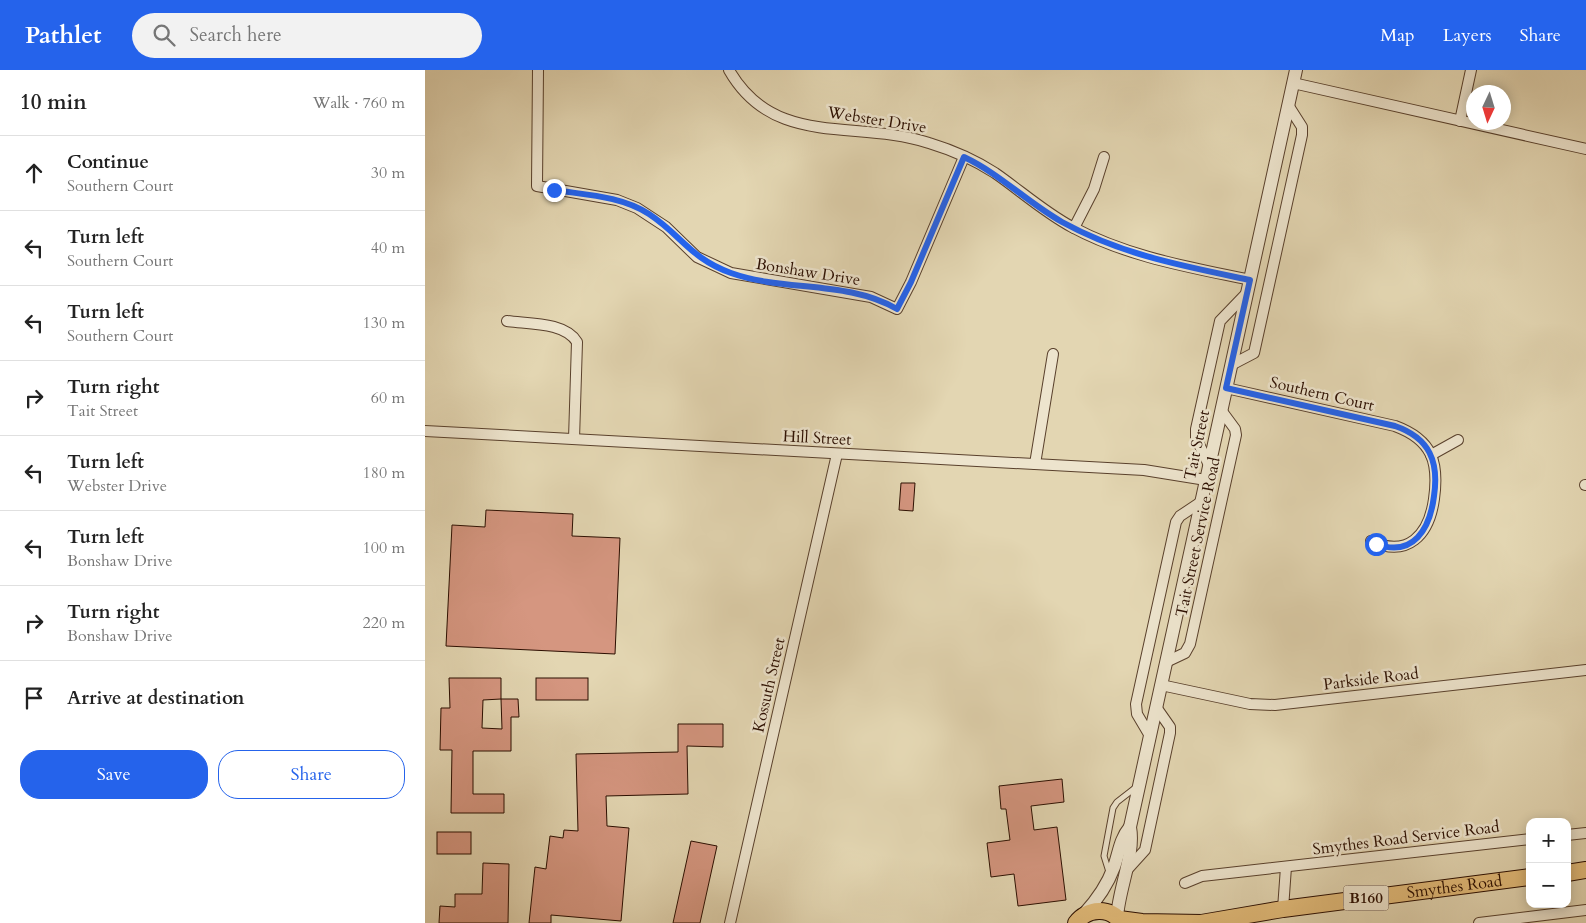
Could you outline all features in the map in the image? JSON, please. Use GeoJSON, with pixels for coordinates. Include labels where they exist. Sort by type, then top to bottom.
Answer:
{"type":"FeatureCollection","features":[{"type":"Feature","properties":{"kind":"main road"},"geometry":{"type":"LineString","coordinates":[[1571,872],[1586,870]]}},
{"type":"Feature","properties":{"kind":"main road","name":"Smythes Road"},"geometry":{"type":"LineString","coordinates":[[1119,920],[1201,923],[1283,909],[1526,878]]}},
{"type":"Feature","properties":{"kind":"main road","name":"B160"},"geometry":{"type":"LineString","coordinates":[[1080,919],[1102,911],[1119,920]]}},
{"type":"Feature","properties":{"kind":"street","name":"Bonshaw Drive"},"geometry":{"type":"LineString","coordinates":[[538,70],[537,186],[612,199],[637,208],[666,227],[697,257],[731,273],[871,296],[897,309],[911,282],[964,157]]}},
{"type":"Feature","properties":{"kind":"street","name":"Webster Drive"},"geometry":{"type":"LineString","coordinates":[[729,70],[749,98],[781,119],[911,138],[964,157],[989,170],[1054,217],[1110,246],[1131,253],[1250,280]]}},
{"type":"Feature","properties":{"kind":"street","name":"Tait Street"},"geometry":{"type":"LineString","coordinates":[[1119,920],[1119,894],[1131,843],[1130,827],[1296,70]]}},
{"type":"Feature","properties":{"kind":"street"},"geometry":{"type":"LineString","coordinates":[[1460,121],[1471,70]]}},
{"type":"Feature","properties":{"kind":"street"},"geometry":{"type":"LineString","coordinates":[[1293,84],[1586,149]]}},
{"type":"Feature","properties":{"kind":"street"},"geometry":{"type":"LineString","coordinates":[[1231,365],[1254,352],[1302,136],[1302,128],[1288,105]]}},
{"type":"Feature","properties":{"kind":"street"},"geometry":{"type":"LineString","coordinates":[[1074,228],[1094,189],[1104,157]]}},
{"type":"Feature","properties":{"kind":"street"},"geometry":{"type":"LineString","coordinates":[[1209,465],[1196,434],[1220,321],[1237,306],[1247,292]]}},
{"type":"Feature","properties":{"kind":"street"},"geometry":{"type":"LineString","coordinates":[[507,321],[562,329],[571,334],[577,342],[573,439]]}},
{"type":"Feature","properties":{"kind":"street"},"geometry":{"type":"LineString","coordinates":[[1035,464],[1053,354]]}},
{"type":"Feature","properties":{"kind":"street","name":"Southern Court"},"geometry":{"type":"LineString","coordinates":[[1226,388],[1395,426],[1414,436],[1431,455]]}},
{"type":"Feature","properties":{"kind":"street","name":"Tait Street Service Road"},"geometry":{"type":"LineString","coordinates":[[1166,662],[1185,653],[1190,644],[1236,435],[1235,429],[1221,410]]}},
{"type":"Feature","properties":{"kind":"street","name":"Hill Street"},"geometry":{"type":"LineString","coordinates":[[425,431],[1144,470],[1206,480]]}},
{"type":"Feature","properties":{"kind":"street"},"geometry":{"type":"LineString","coordinates":[[1371,541],[1385,546],[1403,546],[1415,540],[1424,531],[1430,517],[1436,482],[1436,469],[1431,455],[1458,440]]}},
{"type":"Feature","properties":{"kind":"street","name":"Kossuth Street"},"geometry":{"type":"LineString","coordinates":[[730,923],[837,454]]}},
{"type":"Feature","properties":{"kind":"street","name":"Tait Street Service Road"},"geometry":{"type":"LineString","coordinates":[[1150,736],[1136,711],[1138,694],[1176,522],[1180,516],[1201,502]]}},
{"type":"Feature","properties":{"kind":"street","name":"Parkside Road"},"geometry":{"type":"LineString","coordinates":[[1161,684],[1250,704],[1275,705],[1586,670]]}},
{"type":"Feature","properties":{"kind":"street"},"geometry":{"type":"LineString","coordinates":[[1125,873],[1145,850],[1170,737],[1170,727],[1156,707]]}},
{"type":"Feature","properties":{"kind":"street","name":"Tait Street"},"geometry":{"type":"LineString","coordinates":[[1080,919],[1100,896],[1109,878],[1123,836],[1130,827]]}},
{"type":"Feature","properties":{"kind":"street"},"geometry":{"type":"LineString","coordinates":[[1571,834],[1586,832]]}},
{"type":"Feature","properties":{"kind":"street","name":"Smythes Road Service Road"},"geometry":{"type":"LineString","coordinates":[[1185,883],[1199,876],[1526,839]]}},
{"type":"Feature","properties":{"kind":"street"},"geometry":{"type":"LineString","coordinates":[[1283,909],[1286,867]]}},
{"type":"Feature","properties":{"kind":"street"},"geometry":{"type":"LineString","coordinates":[[1479,923],[1586,910]]}},
{"type":"Feature","properties":{"kind":"lane"},"geometry":{"type":"LineString","coordinates":[[1109,878],[1104,855],[1113,808],[1140,784]]}},
{"type":"Feature","properties":{"kind":"building"},"geometry":{"type":"Polygon","coordinates":[[[901,483],[915,483],[913,511],[899,510],[901,483]]]}},
{"type":"Feature","properties":{"kind":"building"},"geometry":{"type":"Polygon","coordinates":[[[486,510],[573,514],[572,536],[620,538],[615,654],[446,646],[452,525],[485,527],[486,510]]]}},
{"type":"Feature","properties":{"kind":"building"},"geometry":{"type":"Polygon","coordinates":[[[449,678],[501,678],[501,699],[518,699],[519,717],[511,717],[511,751],[473,751],[473,794],[504,794],[504,813],[451,813],[452,750],[440,750],[441,708],[450,708],[449,678]],[[501,699],[483,700],[482,728],[502,729],[501,699]]]}},
{"type":"Feature","properties":{"kind":"building"},"geometry":{"type":"Polygon","coordinates":[[[536,678],[588,678],[588,700],[536,700],[536,678]]]}},
{"type":"Feature","properties":{"kind":"building"},"geometry":{"type":"Polygon","coordinates":[[[678,724],[723,724],[723,747],[687,746],[688,794],[606,796],[607,826],[629,828],[621,921],[551,915],[551,923],[529,923],[535,867],[546,869],[550,836],[563,838],[564,830],[578,831],[576,754],[678,752],[678,724]]]}},
{"type":"Feature","properties":{"kind":"building"},"geometry":{"type":"Polygon","coordinates":[[[1062,779],[1064,802],[1031,806],[1034,830],[1057,827],[1066,900],[1018,906],[1014,874],[991,877],[987,843],[1010,840],[1006,809],[1001,809],[999,786],[1062,779]]]}},
{"type":"Feature","properties":{"kind":"building"},"geometry":{"type":"Polygon","coordinates":[[[437,832],[471,832],[471,854],[437,854],[437,832]]]}},
{"type":"Feature","properties":{"kind":"building"},"geometry":{"type":"Polygon","coordinates":[[[691,841],[717,846],[700,923],[673,923],[691,841]]]}},
{"type":"Feature","properties":{"kind":"building"},"geometry":{"type":"Polygon","coordinates":[[[483,863],[509,864],[508,923],[439,923],[440,906],[455,907],[455,894],[482,894],[483,863]]]}},
{"type":"Feature","properties":{"kind":"route"},"geometry":{"type":"LineString","coordinates":[[554,190],[622,201],[637,208],[649,214],[666,227],[697,257],[731,273],[871,296],[897,309],[911,282],[964,157],[995,173],[1060,220],[1110,246],[1150,258],[1250,280],[1226,388],[1401,428],[1426,447],[1433,458],[1437,476],[1433,506],[1424,531],[1406,545],[1389,547],[1376,544]]}}]}
